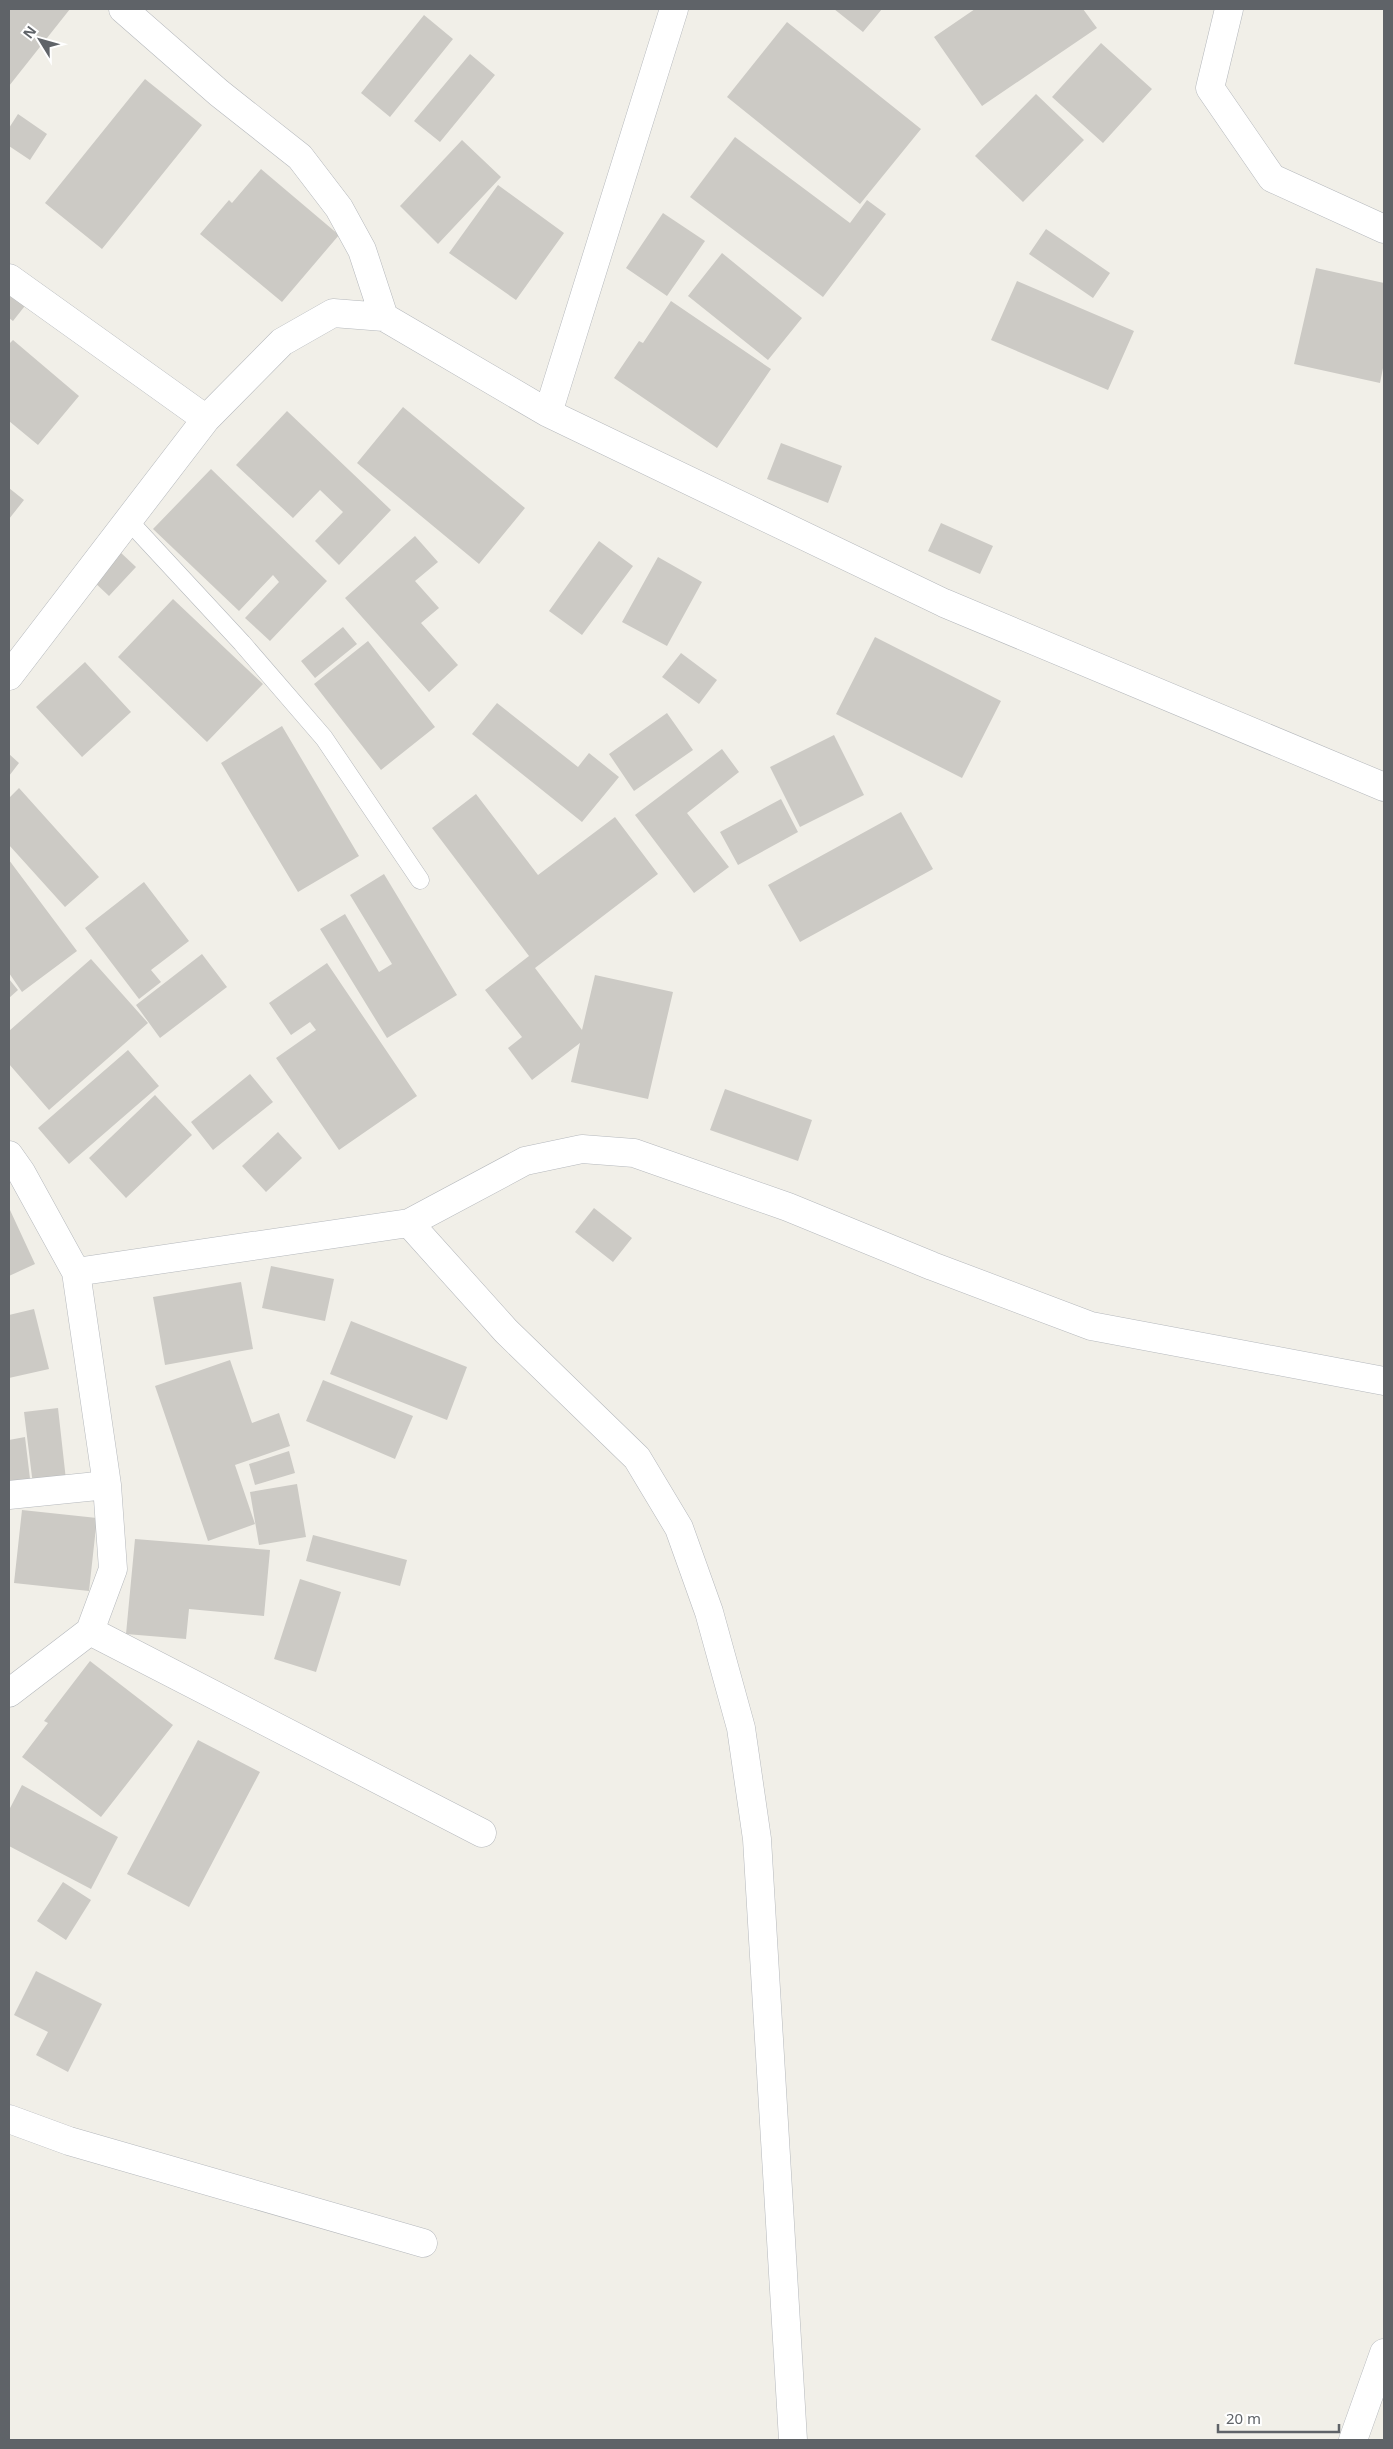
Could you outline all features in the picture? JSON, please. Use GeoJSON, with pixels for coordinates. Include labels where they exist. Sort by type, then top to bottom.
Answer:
{"type":"FeatureCollection","features":[{"type":"Feature","properties":{"kind":"street"},"geometry":{"type":"LineString","coordinates":[[123,9],[219,93],[300,157],[339,208],[362,250],[384,317]]}},
{"type":"Feature","properties":{"kind":"street"},"geometry":{"type":"LineString","coordinates":[[548,413],[674,9]]}},
{"type":"Feature","properties":{"kind":"street"},"geometry":{"type":"LineString","coordinates":[[1229,9],[1210,88],[1272,178],[1384,229]]}},
{"type":"Feature","properties":{"kind":"street"},"geometry":{"type":"LineString","coordinates":[[9,278],[206,419]]}},
{"type":"Feature","properties":{"kind":"street"},"geometry":{"type":"LineString","coordinates":[[9,676],[206,419],[282,342],[333,313],[384,317],[548,413],[944,603],[1384,787]]}},
{"type":"Feature","properties":{"kind":"street"},"geometry":{"type":"LineString","coordinates":[[76,1272],[409,1222],[525,1161],[582,1149],[634,1153],[788,1207],[932,1266],[1091,1326],[1384,1381]]}},
{"type":"Feature","properties":{"kind":"street"},"geometry":{"type":"LineString","coordinates":[[9,1156],[21,1172],[76,1272],[107,1485],[113,1569],[90,1631],[9,1693]]}},
{"type":"Feature","properties":{"kind":"street"},"geometry":{"type":"LineString","coordinates":[[409,1222],[506,1331],[637,1458],[679,1528],[709,1612],[741,1728],[757,1838],[793,2440]]}},
{"type":"Feature","properties":{"kind":"street"},"geometry":{"type":"LineString","coordinates":[[9,1495],[107,1485]]}},
{"type":"Feature","properties":{"kind":"street"},"geometry":{"type":"LineString","coordinates":[[90,1631],[482,1833]]}},
{"type":"Feature","properties":{"kind":"street"},"geometry":{"type":"LineString","coordinates":[[9,2119],[69,2141],[423,2243]]}},
{"type":"Feature","properties":{"kind":"street"},"geometry":{"type":"LineString","coordinates":[[1353,2440],[1384,2353]]}},
{"type":"Feature","properties":{"kind":"lane"},"geometry":{"type":"LineString","coordinates":[[128,520],[242,643],[324,738],[420,880]]}},
{"type":"Feature","properties":{"kind":"building"},"geometry":{"type":"Polygon","coordinates":[[[9,9],[70,9],[9,86],[9,9]]]}},
{"type":"Feature","properties":{"kind":"building"},"geometry":{"type":"Polygon","coordinates":[[[834,9],[882,9],[863,32],[834,9]]]}},
{"type":"Feature","properties":{"kind":"building"},"geometry":{"type":"Polygon","coordinates":[[[975,9],[1083,9],[1097,28],[982,106],[934,37],[975,9]]]}},
{"type":"Feature","properties":{"kind":"building"},"geometry":{"type":"Polygon","coordinates":[[[424,15],[453,39],[390,117],[361,93],[424,15]]]}},
{"type":"Feature","properties":{"kind":"building"},"geometry":{"type":"Polygon","coordinates":[[[787,22],[921,129],[860,204],[727,97],[787,22]]]}},
{"type":"Feature","properties":{"kind":"building"},"geometry":{"type":"Polygon","coordinates":[[[1101,43],[1152,89],[1103,143],[1052,97],[1101,43]]]}},
{"type":"Feature","properties":{"kind":"building"},"geometry":{"type":"Polygon","coordinates":[[[470,54],[495,75],[440,142],[414,121],[470,54]]]}},
{"type":"Feature","properties":{"kind":"building"},"geometry":{"type":"Polygon","coordinates":[[[145,79],[202,125],[102,249],[45,203],[145,79]]]}},
{"type":"Feature","properties":{"kind":"building"},"geometry":{"type":"Polygon","coordinates":[[[1036,94],[1084,140],[1023,202],[975,156],[1036,94]]]}},
{"type":"Feature","properties":{"kind":"building"},"geometry":{"type":"Polygon","coordinates":[[[18,114],[47,134],[30,160],[9,146],[9,128],[18,114]]]}},
{"type":"Feature","properties":{"kind":"building"},"geometry":{"type":"Polygon","coordinates":[[[735,137],[850,223],[867,200],[886,214],[823,297],[690,197],[735,137]]]}},
{"type":"Feature","properties":{"kind":"building"},"geometry":{"type":"Polygon","coordinates":[[[462,140],[501,177],[438,244],[400,206],[462,140]]]}},
{"type":"Feature","properties":{"kind":"building"},"geometry":{"type":"Polygon","coordinates":[[[261,169],[339,235],[282,302],[200,234],[229,200],[232,203],[261,169]]]}},
{"type":"Feature","properties":{"kind":"building"},"geometry":{"type":"Polygon","coordinates":[[[498,185],[564,233],[516,300],[449,253],[498,185]]]}},
{"type":"Feature","properties":{"kind":"building"},"geometry":{"type":"Polygon","coordinates":[[[663,213],[705,241],[667,296],[626,268],[663,213]]]}},
{"type":"Feature","properties":{"kind":"building"},"geometry":{"type":"Polygon","coordinates":[[[1046,229],[1110,273],[1093,298],[1029,254],[1046,229]]]}},
{"type":"Feature","properties":{"kind":"building"},"geometry":{"type":"Polygon","coordinates":[[[722,253],[802,318],[768,360],[688,296],[722,253]]]}},
{"type":"Feature","properties":{"kind":"building"},"geometry":{"type":"Polygon","coordinates":[[[1316,268],[1384,283],[1384,363],[1380,383],[1294,364],[1316,268]]]}},
{"type":"Feature","properties":{"kind":"building"},"geometry":{"type":"Polygon","coordinates":[[[1017,281],[1134,331],[1108,390],[991,340],[1017,281]]]}},
{"type":"Feature","properties":{"kind":"building"},"geometry":{"type":"Polygon","coordinates":[[[9,285],[28,302],[13,321],[9,318],[9,285]]]}},
{"type":"Feature","properties":{"kind":"building"},"geometry":{"type":"Polygon","coordinates":[[[671,301],[771,369],[717,448],[614,378],[639,341],[643,343],[671,301]]]}},
{"type":"Feature","properties":{"kind":"building"},"geometry":{"type":"Polygon","coordinates":[[[13,340],[79,396],[38,445],[9,421],[9,344],[13,340]]]}},
{"type":"Feature","properties":{"kind":"building"},"geometry":{"type":"Polygon","coordinates":[[[403,407],[525,508],[479,564],[357,463],[403,407]]]}},
{"type":"Feature","properties":{"kind":"building"},"geometry":{"type":"Polygon","coordinates":[[[287,411],[391,510],[339,565],[315,541],[343,512],[320,490],[293,518],[236,465],[287,411]]]}},
{"type":"Feature","properties":{"kind":"building"},"geometry":{"type":"Polygon","coordinates":[[[781,443],[842,466],[828,503],[767,479],[781,443]]]}},
{"type":"Feature","properties":{"kind":"building"},"geometry":{"type":"Polygon","coordinates":[[[211,469],[327,581],[270,641],[245,618],[279,582],[273,575],[239,611],[153,529],[211,469]]]}},
{"type":"Feature","properties":{"kind":"building"},"geometry":{"type":"Polygon","coordinates":[[[9,488],[24,500],[9,519],[9,488]]]}},
{"type":"Feature","properties":{"kind":"building"},"geometry":{"type":"Polygon","coordinates":[[[941,523],[993,546],[980,574],[928,551],[941,523]]]}},
{"type":"Feature","properties":{"kind":"building"},"geometry":{"type":"Polygon","coordinates":[[[415,536],[438,562],[415,581],[439,608],[421,623],[458,665],[429,692],[345,598],[415,536]]]}},
{"type":"Feature","properties":{"kind":"building"},"geometry":{"type":"Polygon","coordinates":[[[599,541],[633,566],[582,635],[549,611],[599,541]]]}},
{"type":"Feature","properties":{"kind":"building"},"geometry":{"type":"Polygon","coordinates":[[[119,551],[136,567],[109,596],[92,580],[119,551]]]}},
{"type":"Feature","properties":{"kind":"building"},"geometry":{"type":"Polygon","coordinates":[[[658,557],[702,582],[667,646],[622,622],[658,557]]]}},
{"type":"Feature","properties":{"kind":"building"},"geometry":{"type":"Polygon","coordinates":[[[173,599],[263,684],[207,742],[118,657],[173,599]]]}},
{"type":"Feature","properties":{"kind":"building"},"geometry":{"type":"Polygon","coordinates":[[[343,627],[357,644],[315,678],[301,661],[343,627]]]}},
{"type":"Feature","properties":{"kind":"building"},"geometry":{"type":"Polygon","coordinates":[[[875,637],[1001,701],[962,778],[836,714],[875,637]]]}},
{"type":"Feature","properties":{"kind":"building"},"geometry":{"type":"Polygon","coordinates":[[[368,641],[435,727],[381,770],[314,684],[368,641]]]}},
{"type":"Feature","properties":{"kind":"building"},"geometry":{"type":"Polygon","coordinates":[[[681,653],[717,680],[699,704],[662,677],[681,653]]]}},
{"type":"Feature","properties":{"kind":"building"},"geometry":{"type":"Polygon","coordinates":[[[85,662],[131,712],[82,757],[36,707],[85,662]]]}},
{"type":"Feature","properties":{"kind":"building"},"geometry":{"type":"Polygon","coordinates":[[[497,703],[578,767],[589,753],[619,777],[582,822],[472,734],[497,703]]]}},
{"type":"Feature","properties":{"kind":"building"},"geometry":{"type":"Polygon","coordinates":[[[667,713],[693,750],[634,791],[609,754],[667,713]]]}},
{"type":"Feature","properties":{"kind":"building"},"geometry":{"type":"Polygon","coordinates":[[[282,726],[359,856],[298,892],[221,763],[282,726]]]}},
{"type":"Feature","properties":{"kind":"building"},"geometry":{"type":"Polygon","coordinates":[[[834,735],[864,795],[800,827],[770,767],[834,735]]]}},
{"type":"Feature","properties":{"kind":"building"},"geometry":{"type":"Polygon","coordinates":[[[722,749],[739,772],[687,813],[729,867],[694,893],[635,815],[722,749]]]}},
{"type":"Feature","properties":{"kind":"building"},"geometry":{"type":"Polygon","coordinates":[[[9,754],[19,763],[9,776],[9,754]]]}},
{"type":"Feature","properties":{"kind":"building"},"geometry":{"type":"Polygon","coordinates":[[[19,788],[99,877],[65,907],[9,845],[9,798],[19,788]]]}},
{"type":"Feature","properties":{"kind":"building"},"geometry":{"type":"Polygon","coordinates":[[[476,794],[538,875],[615,817],[658,874],[535,968],[582,1030],[595,975],[673,992],[648,1099],[571,1082],[580,1043],[532,1080],[508,1048],[522,1037],[485,990],[529,956],[432,828],[476,794]]]}},
{"type":"Feature","properties":{"kind":"building"},"geometry":{"type":"Polygon","coordinates":[[[781,799],[798,832],[738,865],[720,832],[781,799]]]}},
{"type":"Feature","properties":{"kind":"building"},"geometry":{"type":"Polygon","coordinates":[[[901,812],[933,869],[800,942],[768,885],[901,812]]]}},
{"type":"Feature","properties":{"kind":"building"},"geometry":{"type":"Polygon","coordinates":[[[9,860],[77,951],[22,992],[9,973],[9,860]]]}},
{"type":"Feature","properties":{"kind":"building"},"geometry":{"type":"Polygon","coordinates":[[[384,874],[457,995],[387,1038],[320,929],[345,914],[379,972],[392,964],[350,895],[384,874]]]}},
{"type":"Feature","properties":{"kind":"building"},"geometry":{"type":"Polygon","coordinates":[[[144,882],[189,941],[151,970],[161,982],[139,999],[85,928],[144,882]]]}},
{"type":"Feature","properties":{"kind":"building"},"geometry":{"type":"Polygon","coordinates":[[[202,954],[227,987],[160,1038],[136,1005],[202,954]]]}},
{"type":"Feature","properties":{"kind":"building"},"geometry":{"type":"Polygon","coordinates":[[[91,959],[148,1023],[49,1110],[9,1064],[9,1031],[91,959]]]}},
{"type":"Feature","properties":{"kind":"building"},"geometry":{"type":"Polygon","coordinates":[[[327,963],[417,1096],[339,1150],[276,1058],[316,1030],[310,1022],[291,1035],[269,1003],[327,963]]]}},
{"type":"Feature","properties":{"kind":"building"},"geometry":{"type":"Polygon","coordinates":[[[9,979],[18,990],[9,998],[9,979]]]}},
{"type":"Feature","properties":{"kind":"building"},"geometry":{"type":"Polygon","coordinates":[[[128,1050],[159,1086],[69,1164],[38,1128],[128,1050]]]}},
{"type":"Feature","properties":{"kind":"building"},"geometry":{"type":"Polygon","coordinates":[[[250,1074],[273,1102],[213,1150],[191,1122],[250,1074]]]}},
{"type":"Feature","properties":{"kind":"building"},"geometry":{"type":"Polygon","coordinates":[[[725,1089],[812,1120],[798,1161],[710,1130],[725,1089]]]}},
{"type":"Feature","properties":{"kind":"building"},"geometry":{"type":"Polygon","coordinates":[[[155,1095],[192,1135],[126,1198],[89,1158],[155,1095]]]}},
{"type":"Feature","properties":{"kind":"building"},"geometry":{"type":"Polygon","coordinates":[[[278,1132],[302,1158],[266,1192],[242,1166],[278,1132]]]}},
{"type":"Feature","properties":{"kind":"building"},"geometry":{"type":"Polygon","coordinates":[[[594,1208],[632,1238],[613,1262],[575,1232],[594,1208]]]}},
{"type":"Feature","properties":{"kind":"building"},"geometry":{"type":"Polygon","coordinates":[[[9,1210],[35,1264],[9,1276],[9,1210]]]}},
{"type":"Feature","properties":{"kind":"building"},"geometry":{"type":"Polygon","coordinates":[[[271,1266],[334,1279],[325,1321],[262,1308],[271,1266]]]}},
{"type":"Feature","properties":{"kind":"building"},"geometry":{"type":"Polygon","coordinates":[[[241,1282],[253,1349],[165,1365],[153,1297],[241,1282]]]}},
{"type":"Feature","properties":{"kind":"building"},"geometry":{"type":"Polygon","coordinates":[[[34,1309],[49,1369],[9,1378],[9,1315],[34,1309]]]}},
{"type":"Feature","properties":{"kind":"building"},"geometry":{"type":"Polygon","coordinates":[[[351,1321],[467,1367],[447,1420],[330,1374],[351,1321]]]}},
{"type":"Feature","properties":{"kind":"building"},"geometry":{"type":"Polygon","coordinates":[[[230,1360],[252,1423],[279,1413],[290,1446],[235,1465],[255,1524],[208,1541],[155,1386],[230,1360]]]}},
{"type":"Feature","properties":{"kind":"building"},"geometry":{"type":"Polygon","coordinates":[[[323,1380],[413,1416],[395,1459],[306,1421],[323,1380]]]}},
{"type":"Feature","properties":{"kind":"building"},"geometry":{"type":"Polygon","coordinates":[[[58,1408],[66,1480],[33,1485],[24,1412],[58,1408]]]}},
{"type":"Feature","properties":{"kind":"building"},"geometry":{"type":"Polygon","coordinates":[[[25,1437],[31,1487],[9,1490],[9,1440],[25,1437]]]}},
{"type":"Feature","properties":{"kind":"building"},"geometry":{"type":"Polygon","coordinates":[[[289,1451],[295,1473],[255,1485],[249,1464],[289,1451]]]}},
{"type":"Feature","properties":{"kind":"building"},"geometry":{"type":"Polygon","coordinates":[[[297,1484],[306,1537],[259,1545],[250,1492],[297,1484]]]}},
{"type":"Feature","properties":{"kind":"building"},"geometry":{"type":"Polygon","coordinates":[[[22,1510],[97,1518],[89,1591],[14,1583],[22,1510]]]}},
{"type":"Feature","properties":{"kind":"building"},"geometry":{"type":"Polygon","coordinates":[[[313,1535],[407,1560],[400,1586],[306,1561],[313,1535]]]}},
{"type":"Feature","properties":{"kind":"building"},"geometry":{"type":"Polygon","coordinates":[[[135,1539],[270,1550],[264,1616],[189,1609],[186,1639],[126,1634],[135,1539]]]}},
{"type":"Feature","properties":{"kind":"building"},"geometry":{"type":"Polygon","coordinates":[[[300,1579],[341,1592],[316,1672],[274,1659],[300,1579]]]}},
{"type":"Feature","properties":{"kind":"building"},"geometry":{"type":"Polygon","coordinates":[[[90,1661],[173,1725],[101,1817],[22,1757],[48,1723],[44,1721],[90,1661]]]}},
{"type":"Feature","properties":{"kind":"building"},"geometry":{"type":"Polygon","coordinates":[[[198,1740],[260,1772],[189,1907],[127,1874],[198,1740]]]}},
{"type":"Feature","properties":{"kind":"building"},"geometry":{"type":"Polygon","coordinates":[[[22,1785],[118,1837],[91,1889],[9,1846],[9,1810],[22,1785]]]}},
{"type":"Feature","properties":{"kind":"building"},"geometry":{"type":"Polygon","coordinates":[[[63,1882],[91,1900],[66,1940],[37,1921],[63,1882]]]}},
{"type":"Feature","properties":{"kind":"building"},"geometry":{"type":"Polygon","coordinates":[[[36,1971],[102,2004],[68,2072],[36,2055],[48,2032],[14,2015],[36,1971]]]}}]}
